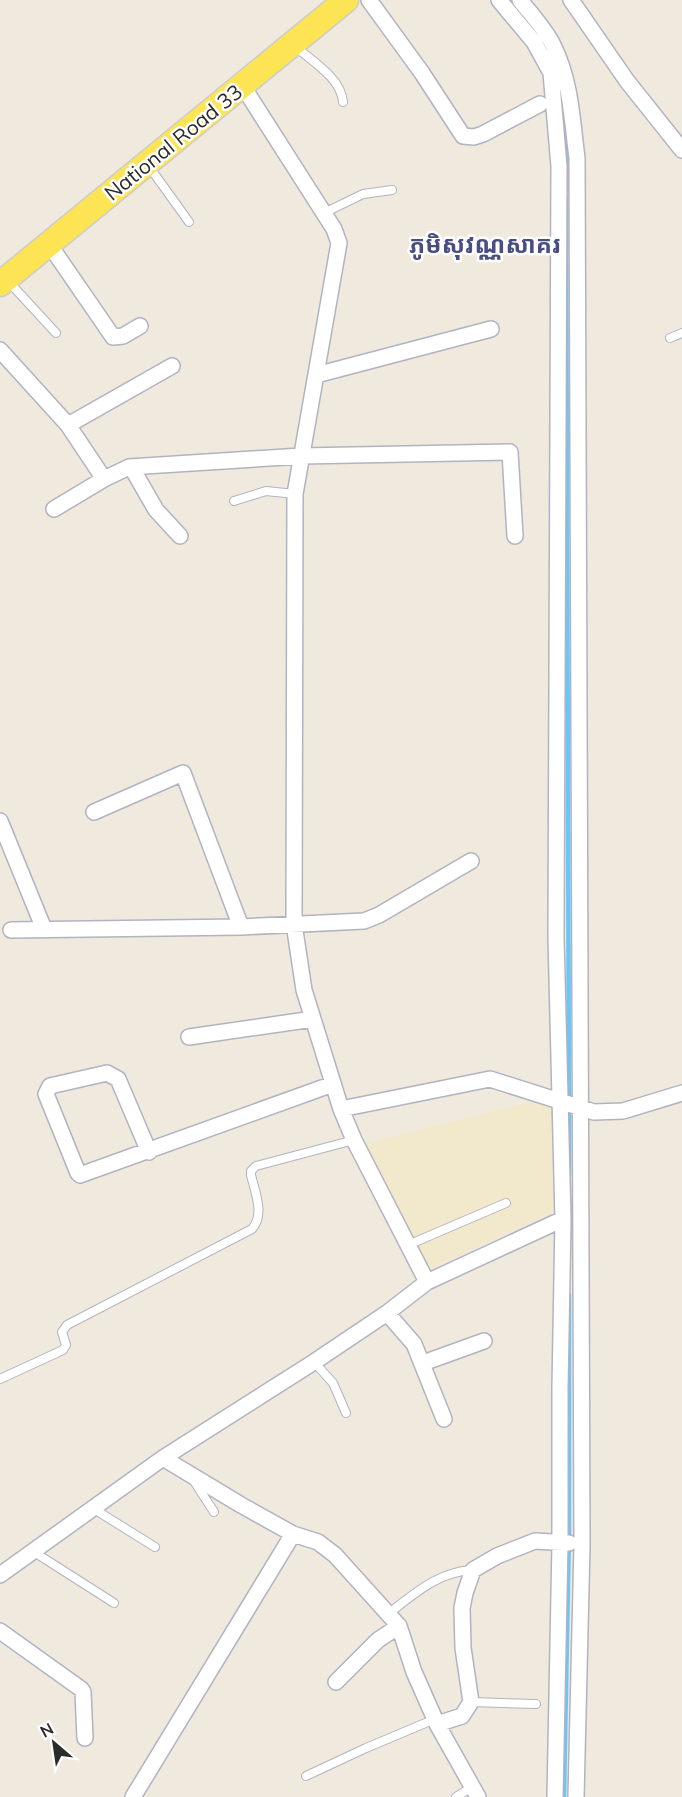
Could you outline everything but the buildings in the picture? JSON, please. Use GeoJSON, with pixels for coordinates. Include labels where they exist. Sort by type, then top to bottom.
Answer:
{"type":"FeatureCollection","features":[{"type":"Feature","properties":{"kind":"main road","name":"National Road 33"},"geometry":{"type":"LineString","coordinates":[[3,282],[346,0]]}},
{"type":"Feature","properties":{"kind":"street"},"geometry":{"type":"LineString","coordinates":[[369,0],[463,136],[474,137],[483,134],[540,104]]}},
{"type":"Feature","properties":{"kind":"street"},"geometry":{"type":"LineString","coordinates":[[500,0],[534,42],[551,73],[559,166],[556,937],[563,1219],[555,1797]]}},
{"type":"Feature","properties":{"kind":"street"},"geometry":{"type":"LineString","coordinates":[[520,0],[552,43],[563,69],[568,86],[577,158],[582,1545],[576,1797]]}},
{"type":"Feature","properties":{"kind":"street"},"geometry":{"type":"LineString","coordinates":[[571,0],[627,81],[682,150]]}},
{"type":"Feature","properties":{"kind":"street"},"geometry":{"type":"LineString","coordinates":[[242,86],[324,213],[338,236],[339,243],[295,494],[294,924],[304,990],[341,1109],[354,1140],[427,1282]]}},
{"type":"Feature","properties":{"kind":"street"},"geometry":{"type":"LineString","coordinates":[[49,244],[113,337],[123,336],[141,326]]}},
{"type":"Feature","properties":{"kind":"street"},"geometry":{"type":"LineString","coordinates":[[316,375],[491,329]]}},
{"type":"Feature","properties":{"kind":"street"},"geometry":{"type":"LineString","coordinates":[[0,350],[68,425],[104,479]]}},
{"type":"Feature","properties":{"kind":"street"},"geometry":{"type":"LineString","coordinates":[[68,425],[172,366]]}},
{"type":"Feature","properties":{"kind":"street"},"geometry":{"type":"LineString","coordinates":[[54,509],[129,467],[301,456],[510,452],[515,536]]}},
{"type":"Feature","properties":{"kind":"street"},"geometry":{"type":"LineString","coordinates":[[129,467],[156,510],[180,536]]}},
{"type":"Feature","properties":{"kind":"street"},"geometry":{"type":"LineString","coordinates":[[94,812],[183,773],[241,927]]}},
{"type":"Feature","properties":{"kind":"street"},"geometry":{"type":"LineString","coordinates":[[0,821],[44,929]]}},
{"type":"Feature","properties":{"kind":"street"},"geometry":{"type":"LineString","coordinates":[[11,930],[241,927],[364,921],[379,915],[471,861]]}},
{"type":"Feature","properties":{"kind":"street"},"geometry":{"type":"LineString","coordinates":[[189,1037],[313,1019]]}},
{"type":"Feature","properties":{"kind":"street"},"geometry":{"type":"LineString","coordinates":[[149,1152],[115,1076],[107,1073],[50,1086],[48,1089],[46,1094],[80,1175],[149,1152],[333,1084]]}},
{"type":"Feature","properties":{"kind":"street"},"geometry":{"type":"LineString","coordinates":[[341,1109],[490,1079],[594,1112],[623,1111],[682,1093]]}},
{"type":"Feature","properties":{"kind":"street"},"geometry":{"type":"LineString","coordinates":[[0,1575],[163,1458],[314,1362],[387,1313],[427,1282],[563,1219]]}},
{"type":"Feature","properties":{"kind":"street"},"geometry":{"type":"LineString","coordinates":[[387,1313],[414,1344],[444,1419]]}},
{"type":"Feature","properties":{"kind":"street"},"geometry":{"type":"LineString","coordinates":[[423,1364],[484,1341]]}},
{"type":"Feature","properties":{"kind":"street"},"geometry":{"type":"LineString","coordinates":[[163,1458],[241,1505],[293,1533],[318,1542],[335,1555],[393,1620],[436,1721],[475,1792]]}},
{"type":"Feature","properties":{"kind":"street"},"geometry":{"type":"LineString","coordinates":[[133,1797],[293,1533]]}},
{"type":"Feature","properties":{"kind":"street"},"geometry":{"type":"LineString","coordinates":[[436,1721],[462,1716],[471,1702],[463,1648],[462,1608],[473,1570],[497,1556],[535,1541],[582,1545]]}},
{"type":"Feature","properties":{"kind":"street"},"geometry":{"type":"LineString","coordinates":[[336,1682],[378,1640],[393,1620]]}},
{"type":"Feature","properties":{"kind":"street"},"geometry":{"type":"LineString","coordinates":[[0,1630],[81,1689],[85,1737]]}},
{"type":"Feature","properties":{"kind":"lane"},"geometry":{"type":"LineString","coordinates":[[292,44],[331,78],[342,92],[343,102]]}},
{"type":"Feature","properties":{"kind":"lane"},"geometry":{"type":"LineString","coordinates":[[147,164],[189,222]]}},
{"type":"Feature","properties":{"kind":"lane"},"geometry":{"type":"LineString","coordinates":[[324,213],[363,194],[392,190]]}},
{"type":"Feature","properties":{"kind":"lane"},"geometry":{"type":"LineString","coordinates":[[3,282],[56,333]]}},
{"type":"Feature","properties":{"kind":"lane"},"geometry":{"type":"LineString","coordinates":[[670,338],[682,333]]}},
{"type":"Feature","properties":{"kind":"lane"},"geometry":{"type":"LineString","coordinates":[[234,501],[266,491],[295,494]]}},
{"type":"Feature","properties":{"kind":"lane"},"geometry":{"type":"LineString","coordinates":[[0,1379],[63,1350],[66,1346],[62,1332],[67,1325],[252,1229],[257,1223],[259,1214],[251,1175],[251,1171],[256,1166],[354,1140]]}},
{"type":"Feature","properties":{"kind":"lane"},"geometry":{"type":"LineString","coordinates":[[408,1245],[506,1203]]}},
{"type":"Feature","properties":{"kind":"lane"},"geometry":{"type":"LineString","coordinates":[[314,1362],[333,1383],[346,1413]]}},
{"type":"Feature","properties":{"kind":"lane"},"geometry":{"type":"LineString","coordinates":[[195,1477],[194,1481],[214,1512]]}},
{"type":"Feature","properties":{"kind":"lane"},"geometry":{"type":"LineString","coordinates":[[94,1509],[155,1547]]}},
{"type":"Feature","properties":{"kind":"lane"},"geometry":{"type":"LineString","coordinates":[[34,1552],[114,1603]]}},
{"type":"Feature","properties":{"kind":"lane"},"geometry":{"type":"LineString","coordinates":[[393,1620],[421,1588],[457,1571],[473,1570]]}},
{"type":"Feature","properties":{"kind":"lane"},"geometry":{"type":"LineString","coordinates":[[471,1702],[536,1704]]}},
{"type":"Feature","properties":{"kind":"lane"},"geometry":{"type":"LineString","coordinates":[[306,1776],[366,1748],[436,1721]]}},
{"type":"Feature","properties":{"kind":"lane"},"geometry":{"type":"LineString","coordinates":[[456,1797],[475,1792]]}},
{"type":"Feature","properties":{"kind":"shaded area"},"geometry":{"type":"Polygon","coordinates":[[[533,1101],[555,1108],[558,1209],[425,1271],[361,1144],[533,1101]]]}},
{"type":"Feature","properties":{"kind":"waterway"},"geometry":{"type":"LineString","coordinates":[[560,92],[566,131],[566,167]]}},
{"type":"Feature","properties":{"kind":"waterway"},"geometry":{"type":"LineString","coordinates":[[566,200],[569,1100]]}},
{"type":"Feature","properties":{"kind":"waterway"},"geometry":{"type":"LineString","coordinates":[[569,1109],[569,1175]]}},
{"type":"Feature","properties":{"kind":"waterway"},"geometry":{"type":"LineString","coordinates":[[564,1797],[569,1532],[569,1295]]}},
{"type":"Feature","properties":{"kind":"district","name":"ភូមិសុវណ្ណសាគរ"},"geometry":{"type":"Point","coordinates":[485,244]}}]}
